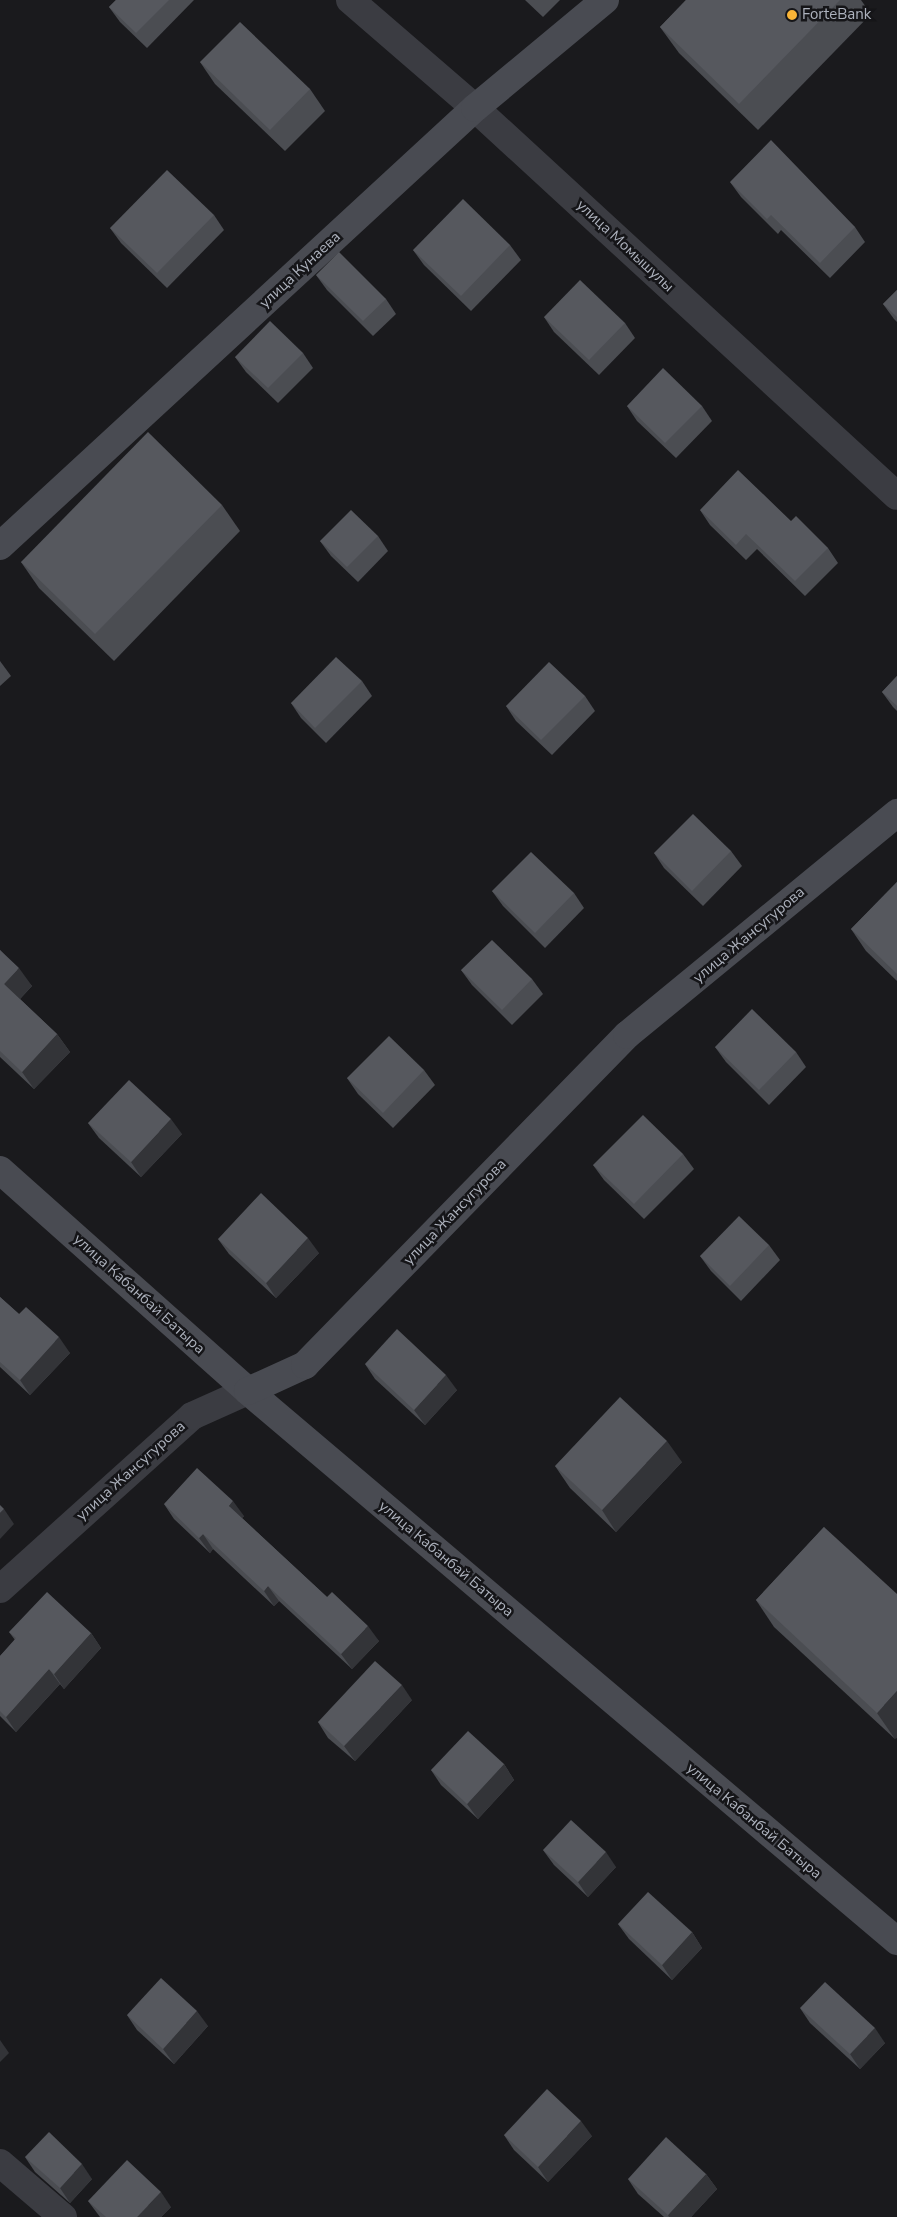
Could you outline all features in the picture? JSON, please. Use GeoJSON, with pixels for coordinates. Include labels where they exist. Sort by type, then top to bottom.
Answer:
{"type":"FeatureCollection","features":[{"type":"Feature","properties":{"kind":"street","name":"улица Момышулы"},"geometry":{"type":"LineString","coordinates":[[350,0],[475,108],[897,496]]}},
{"type":"Feature","properties":{"kind":"street","name":"улица Кунаева"},"geometry":{"type":"LineString","coordinates":[[0,546],[475,108],[605,0]]}},
{"type":"Feature","properties":{"kind":"street","name":"улица Жансугурова"},"geometry":{"type":"LineString","coordinates":[[0,1589],[192,1416],[305,1365],[628,1035],[897,813]]}},
{"type":"Feature","properties":{"kind":"street","name":"улица Кабанбай Батыра"},"geometry":{"type":"LineString","coordinates":[[0,1170],[248,1391],[897,1941]]}},
{"type":"Feature","properties":{"kind":"street"},"geometry":{"type":"LineString","coordinates":[[0,2163],[64,2217]]}},
{"type":"Feature","properties":{"kind":"building"},"geometry":{"type":"Polygon","coordinates":[[[116,0],[169,0],[136,33],[109,7],[116,0]]]}},
{"type":"Feature","properties":{"kind":"building"},"geometry":{"type":"Polygon","coordinates":[[[686,0],[840,0],[739,104],[660,27],[686,0]]]}},
{"type":"Feature","properties":{"kind":"building"},"geometry":{"type":"Polygon","coordinates":[[[240,22],[310,89],[270,130],[200,62],[240,22]]]}},
{"type":"Feature","properties":{"kind":"building"},"geometry":{"type":"Polygon","coordinates":[[[771,140],[855,227],[820,263],[771,215],[767,219],[730,182],[771,140]]]}},
{"type":"Feature","properties":{"kind":"building"},"geometry":{"type":"Polygon","coordinates":[[[167,170],[214,215],[157,273],[110,228],[167,170]]]}},
{"type":"Feature","properties":{"kind":"building"},"geometry":{"type":"Polygon","coordinates":[[[463,199],[510,245],[461,296],[413,250],[463,199]]]}},
{"type":"Feature","properties":{"kind":"building"},"geometry":{"type":"Polygon","coordinates":[[[339,252],[386,299],[363,321],[316,275],[339,252]]]}},
{"type":"Feature","properties":{"kind":"building"},"geometry":{"type":"Polygon","coordinates":[[[580,280],[625,323],[589,360],[544,317],[580,280]]]}},
{"type":"Feature","properties":{"kind":"building"},"geometry":{"type":"Polygon","coordinates":[[[897,290],[897,317],[883,304],[897,290]]]}},
{"type":"Feature","properties":{"kind":"building"},"geometry":{"type":"Polygon","coordinates":[[[270,321],[303,353],[268,388],[235,357],[270,321]]]}},
{"type":"Feature","properties":{"kind":"building"},"geometry":{"type":"Polygon","coordinates":[[[663,368],[702,406],[665,443],[627,406],[663,368]]]}},
{"type":"Feature","properties":{"kind":"building"},"geometry":{"type":"Polygon","coordinates":[[[148,432],[222,505],[95,634],[21,562],[148,432]]]}},
{"type":"Feature","properties":{"kind":"building"},"geometry":{"type":"Polygon","coordinates":[[[738,470],[791,521],[796,516],[828,548],[795,581],[746,534],[736,545],[700,510],[738,470]]]}},
{"type":"Feature","properties":{"kind":"building"},"geometry":{"type":"Polygon","coordinates":[[[351,510],[378,536],[347,567],[320,541],[351,510]]]}},
{"type":"Feature","properties":{"kind":"building"},"geometry":{"type":"Polygon","coordinates":[[[336,657],[362,681],[315,728],[291,703],[336,657]]]}},
{"type":"Feature","properties":{"kind":"building"},"geometry":{"type":"Polygon","coordinates":[[[549,662],[585,696],[541,740],[506,706],[549,662]]]}},
{"type":"Feature","properties":{"kind":"building"},"geometry":{"type":"Polygon","coordinates":[[[897,676],[897,706],[882,692],[897,676]]]}},
{"type":"Feature","properties":{"kind":"building"},"geometry":{"type":"Polygon","coordinates":[[[693,814],[731,851],[692,891],[654,853],[693,814]]]}},
{"type":"Feature","properties":{"kind":"building"},"geometry":{"type":"Polygon","coordinates":[[[531,852],[574,893],[535,933],[492,891],[531,852]]]}},
{"type":"Feature","properties":{"kind":"building"},"geometry":{"type":"Polygon","coordinates":[[[897,882],[897,974],[851,929],[897,882]]]}},
{"type":"Feature","properties":{"kind":"building"},"geometry":{"type":"Polygon","coordinates":[[[492,940],[532,979],[502,1010],[461,970],[492,940]]]}},
{"type":"Feature","properties":{"kind":"building"},"geometry":{"type":"Polygon","coordinates":[[[0,950],[19,968],[4,984],[57,1034],[22,1072],[0,1051],[0,950]]]}},
{"type":"Feature","properties":{"kind":"building"},"geometry":{"type":"Polygon","coordinates":[[[752,1009],[796,1052],[759,1090],[715,1047],[752,1009]]]}},
{"type":"Feature","properties":{"kind":"building"},"geometry":{"type":"Polygon","coordinates":[[[389,1036],[424,1070],[383,1113],[347,1078],[389,1036]]]}},
{"type":"Feature","properties":{"kind":"building"},"geometry":{"type":"Polygon","coordinates":[[[129,1080],[171,1119],[131,1162],[88,1123],[129,1080]]]}},
{"type":"Feature","properties":{"kind":"building"},"geometry":{"type":"Polygon","coordinates":[[[643,1115],[683,1154],[634,1204],[593,1165],[643,1115]]]}},
{"type":"Feature","properties":{"kind":"building"},"geometry":{"type":"Polygon","coordinates":[[[261,1193],[308,1238],[266,1283],[218,1239],[261,1193]]]}},
{"type":"Feature","properties":{"kind":"building"},"geometry":{"type":"Polygon","coordinates":[[[739,1216],[769,1245],[730,1286],[700,1256],[739,1216]]]}},
{"type":"Feature","properties":{"kind":"building"},"geometry":{"type":"Polygon","coordinates":[[[0,1297],[19,1314],[26,1307],[59,1337],[20,1380],[0,1362],[0,1297]]]}},
{"type":"Feature","properties":{"kind":"building"},"geometry":{"type":"Polygon","coordinates":[[[397,1329],[446,1375],[414,1410],[365,1364],[397,1329]]]}},
{"type":"Feature","properties":{"kind":"building"},"geometry":{"type":"Polygon","coordinates":[[[620,1397],[667,1441],[602,1510],[555,1466],[620,1397]]]}},
{"type":"Feature","properties":{"kind":"building"},"geometry":{"type":"Polygon","coordinates":[[[197,1468],[233,1501],[229,1506],[327,1597],[332,1592],[368,1626],[341,1654],[268,1586],[264,1591],[203,1534],[199,1538],[164,1504],[197,1468]]]}},
{"type":"Feature","properties":{"kind":"building"},"geometry":{"type":"Polygon","coordinates":[[[0,1505],[4,1509],[0,1513],[0,1505]]]}},
{"type":"Feature","properties":{"kind":"building"},"geometry":{"type":"Polygon","coordinates":[[[824,1527],[897,1594],[897,1691],[877,1713],[756,1600],[824,1527]]]}},
{"type":"Feature","properties":{"kind":"building"},"geometry":{"type":"Polygon","coordinates":[[[47,1592],[91,1633],[54,1674],[49,1669],[6,1717],[0,1711],[0,1656],[16,1638],[9,1632],[47,1592]]]}},
{"type":"Feature","properties":{"kind":"building"},"geometry":{"type":"Polygon","coordinates":[[[375,1661],[402,1685],[344,1746],[318,1722],[375,1661]]]}},
{"type":"Feature","properties":{"kind":"building"},"geometry":{"type":"Polygon","coordinates":[[[468,1731],[504,1764],[467,1804],[431,1770],[468,1731]]]}},
{"type":"Feature","properties":{"kind":"building"},"geometry":{"type":"Polygon","coordinates":[[[571,1820],[606,1852],[578,1882],[543,1850],[571,1820]]]}},
{"type":"Feature","properties":{"kind":"building"},"geometry":{"type":"Polygon","coordinates":[[[648,1892],[692,1932],[662,1965],[618,1924],[648,1892]]]}},
{"type":"Feature","properties":{"kind":"building"},"geometry":{"type":"Polygon","coordinates":[[[161,1978],[197,2011],[163,2049],[127,2015],[161,1978]]]}},
{"type":"Feature","properties":{"kind":"building"},"geometry":{"type":"Polygon","coordinates":[[[825,1982],[875,2028],[850,2054],[800,2008],[825,1982]]]}},
{"type":"Feature","properties":{"kind":"building"},"geometry":{"type":"Polygon","coordinates":[[[547,2089],[581,2121],[538,2167],[504,2135],[547,2089]]]}},
{"type":"Feature","properties":{"kind":"building"},"geometry":{"type":"Polygon","coordinates":[[[49,2132],[82,2164],[60,2188],[25,2157],[49,2132]]]}},
{"type":"Feature","properties":{"kind":"building"},"geometry":{"type":"Polygon","coordinates":[[[666,2137],[706,2174],[668,2215],[628,2179],[666,2137]]]}},
{"type":"Feature","properties":{"kind":"building"},"geometry":{"type":"Polygon","coordinates":[[[127,2160],[161,2192],[137,2217],[106,2217],[88,2201],[127,2160]]]}},
{"type":"Feature","properties":{"kind":"place","name":"ForteBank"},"geometry":{"type":"Point","coordinates":[792,15]}}]}
